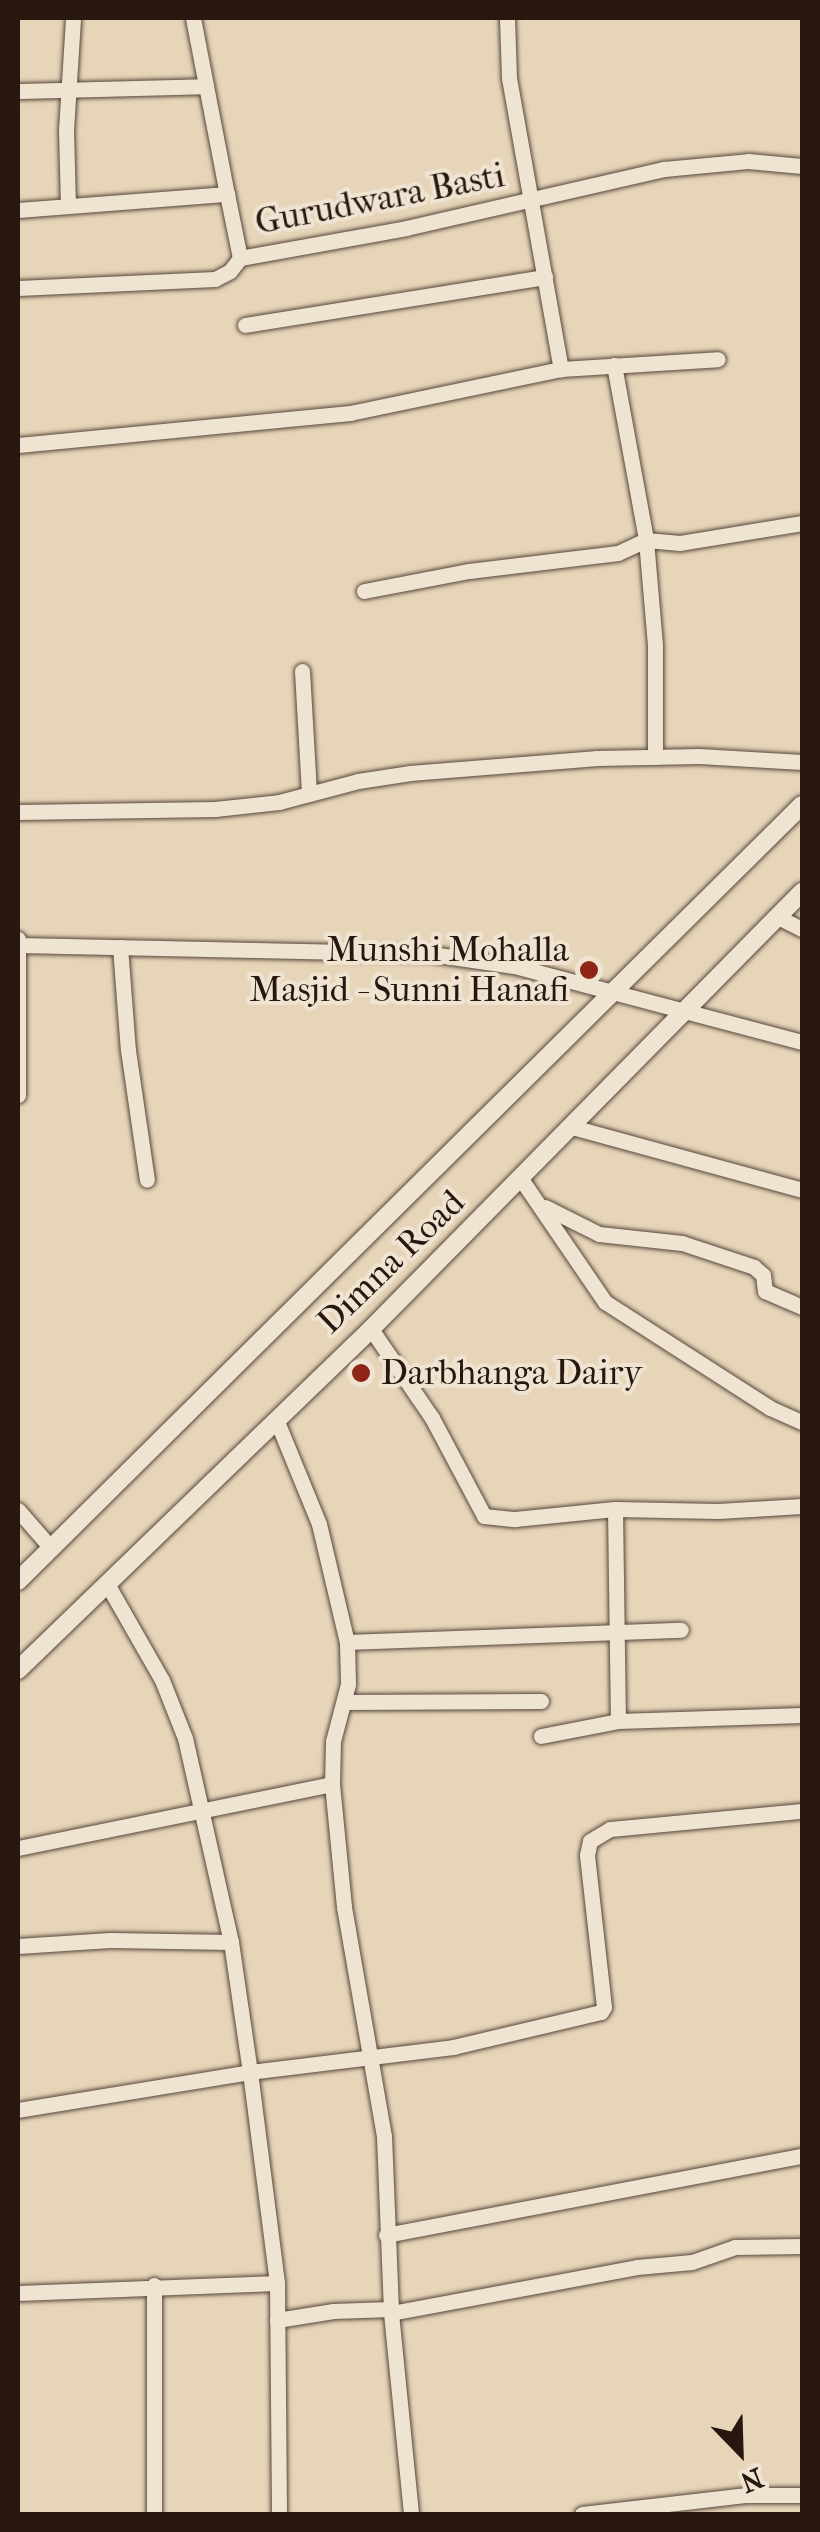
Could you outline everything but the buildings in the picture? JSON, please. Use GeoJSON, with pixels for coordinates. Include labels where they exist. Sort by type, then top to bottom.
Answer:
{"type":"FeatureCollection","features":[{"type":"Feature","properties":{"kind":"street"},"geometry":{"type":"LineString","coordinates":[[68,206],[73,18]]}},
{"type":"Feature","properties":{"kind":"street"},"geometry":{"type":"LineString","coordinates":[[193,18],[228,194]]}},
{"type":"Feature","properties":{"kind":"street"},"geometry":{"type":"LineString","coordinates":[[506,18],[509,78],[561,368]]}},
{"type":"Feature","properties":{"kind":"street"},"geometry":{"type":"LineString","coordinates":[[18,91],[206,86]]}},
{"type":"Feature","properties":{"kind":"street","name":"Gurudwara Basti"},"geometry":{"type":"LineString","coordinates":[[18,210],[228,194],[240,258],[406,228],[664,170],[748,162],[802,166]]}},
{"type":"Feature","properties":{"kind":"street"},"geometry":{"type":"LineString","coordinates":[[18,288],[215,279],[240,258]]}},
{"type":"Feature","properties":{"kind":"street"},"geometry":{"type":"LineString","coordinates":[[245,325],[545,277]]}},
{"type":"Feature","properties":{"kind":"street"},"geometry":{"type":"LineString","coordinates":[[18,445],[350,413],[561,368],[718,358]]}},
{"type":"Feature","properties":{"kind":"street"},"geometry":{"type":"LineString","coordinates":[[614,366],[646,540],[656,646],[655,757]]}},
{"type":"Feature","properties":{"kind":"street"},"geometry":{"type":"LineString","coordinates":[[364,590],[469,571],[618,553],[646,540],[680,543],[802,523]]}},
{"type":"Feature","properties":{"kind":"street"},"geometry":{"type":"LineString","coordinates":[[302,671],[309,794]]}},
{"type":"Feature","properties":{"kind":"street"},"geometry":{"type":"LineString","coordinates":[[18,812],[215,809],[279,802],[410,773],[655,757],[802,762]]}},
{"type":"Feature","properties":{"kind":"street"},"geometry":{"type":"LineString","coordinates":[[18,1581],[802,805]]}},
{"type":"Feature","properties":{"kind":"street","name":"Dimna Road"},"geometry":{"type":"LineString","coordinates":[[18,1670],[371,1329],[686,1014],[802,892]]}},
{"type":"Feature","properties":{"kind":"street"},"geometry":{"type":"LineString","coordinates":[[778,918],[802,930]]}},
{"type":"Feature","properties":{"kind":"street"},"geometry":{"type":"LineString","coordinates":[[18,1095],[18,943],[431,954],[514,966],[802,1042]]}},
{"type":"Feature","properties":{"kind":"street"},"geometry":{"type":"LineString","coordinates":[[120,947],[128,1050],[148,1180]]}},
{"type":"Feature","properties":{"kind":"street"},"geometry":{"type":"LineString","coordinates":[[572,1127],[802,1190]]}},
{"type":"Feature","properties":{"kind":"street"},"geometry":{"type":"LineString","coordinates":[[522,1179],[605,1302],[770,1408],[802,1422]]}},
{"type":"Feature","properties":{"kind":"street"},"geometry":{"type":"LineString","coordinates":[[542,1205],[599,1234],[682,1243],[754,1267],[760,1270],[765,1291],[802,1307]]}},
{"type":"Feature","properties":{"kind":"street"},"geometry":{"type":"LineString","coordinates":[[371,1329],[432,1418],[484,1516],[532,1518],[615,1509],[718,1512],[802,1506]]}},
{"type":"Feature","properties":{"kind":"street"},"geometry":{"type":"LineString","coordinates":[[276,1419],[320,1524],[347,1642],[344,1702],[333,1741],[332,1784],[344,1907],[384,2136],[391,2311],[411,2514]]}},
{"type":"Feature","properties":{"kind":"street"},"geometry":{"type":"LineString","coordinates":[[615,1509],[618,1721]]}},
{"type":"Feature","properties":{"kind":"street"},"geometry":{"type":"LineString","coordinates":[[18,1510],[51,1548]]}},
{"type":"Feature","properties":{"kind":"street"},"geometry":{"type":"LineString","coordinates":[[106,1582],[174,1705],[202,1808],[230,1942],[277,2283],[279,2514]]}},
{"type":"Feature","properties":{"kind":"street"},"geometry":{"type":"LineString","coordinates":[[347,1642],[681,1630]]}},
{"type":"Feature","properties":{"kind":"street"},"geometry":{"type":"LineString","coordinates":[[344,1702],[398,1706],[540,1701]]}},
{"type":"Feature","properties":{"kind":"street"},"geometry":{"type":"LineString","coordinates":[[542,1736],[618,1721],[802,1715]]}},
{"type":"Feature","properties":{"kind":"street"},"geometry":{"type":"LineString","coordinates":[[18,1848],[332,1784]]}},
{"type":"Feature","properties":{"kind":"street"},"geometry":{"type":"LineString","coordinates":[[18,2110],[525,2033],[601,2012],[587,1855],[590,1841],[599,1832],[802,1811]]}},
{"type":"Feature","properties":{"kind":"street"},"geometry":{"type":"LineString","coordinates":[[18,1946],[110,1940],[230,1942]]}},
{"type":"Feature","properties":{"kind":"street"},"geometry":{"type":"LineString","coordinates":[[386,2234],[802,2156]]}},
{"type":"Feature","properties":{"kind":"street"},"geometry":{"type":"LineString","coordinates":[[277,2320],[334,2310],[391,2311],[637,2267],[692,2262],[735,2246],[802,2246]]}},
{"type":"Feature","properties":{"kind":"street"},"geometry":{"type":"LineString","coordinates":[[18,2292],[277,2283]]}},
{"type":"Feature","properties":{"kind":"street"},"geometry":{"type":"LineString","coordinates":[[154,2286],[154,2514]]}},
{"type":"Feature","properties":{"kind":"street"},"geometry":{"type":"LineString","coordinates":[[744,2514],[745,2495]]}},
{"type":"Feature","properties":{"kind":"street"},"geometry":{"type":"LineString","coordinates":[[582,2514],[745,2495],[802,2495]]}},
{"type":"Feature","properties":{"kind":"place","name":"Munshi Mohalla Masjid - Sunni Hanafi"},"geometry":{"type":"Point","coordinates":[589,970]}},
{"type":"Feature","properties":{"kind":"place","name":"Darbhanga Dairy"},"geometry":{"type":"Point","coordinates":[361,1373]}}]}
